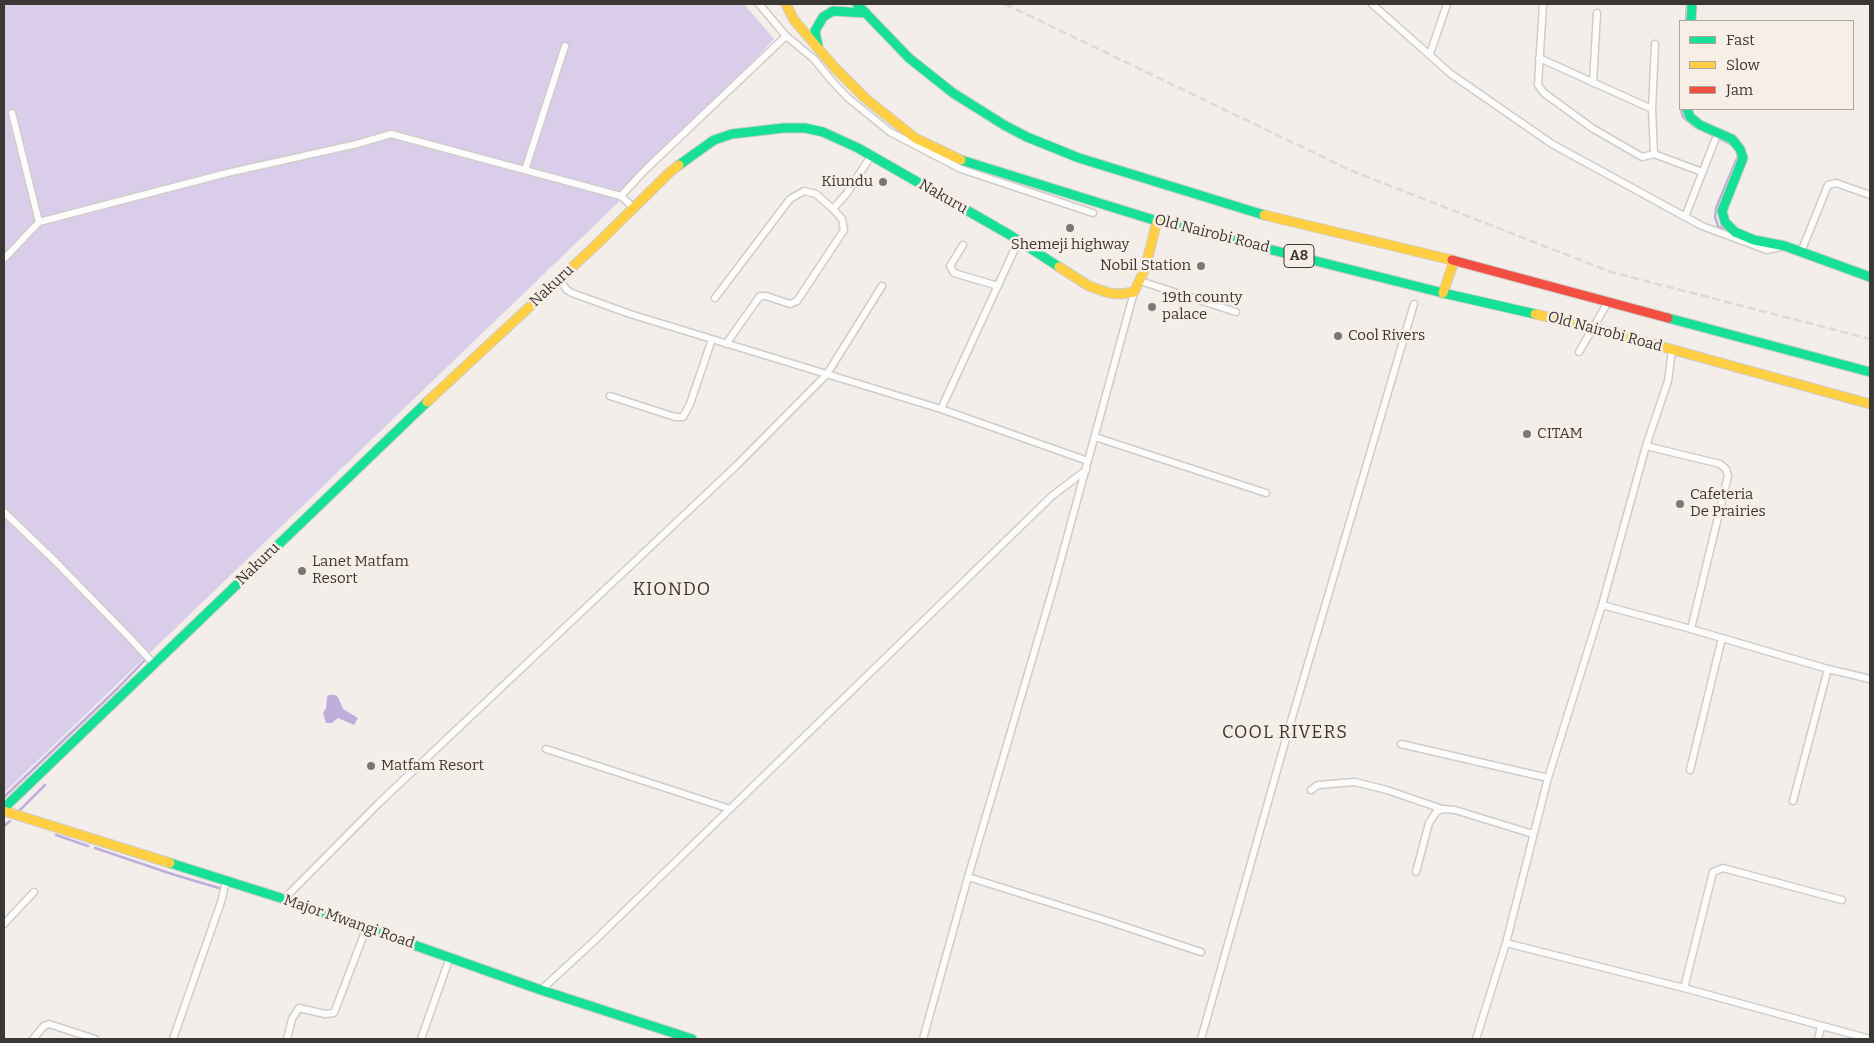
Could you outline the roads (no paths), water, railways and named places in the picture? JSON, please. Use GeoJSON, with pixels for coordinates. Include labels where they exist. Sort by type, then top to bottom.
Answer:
{"type":"FeatureCollection","features":[{"type":"Feature","properties":{"kind":"main road","name":"Old Nairobi Road"},"geometry":{"type":"LineString","coordinates":[[786,4],[794,20],[835,68],[865,98],[915,138],[964,162],[1157,221],[1443,293],[1594,328],[1870,404]]}},
{"type":"Feature","properties":{"kind":"main road","name":"Old Nairobi Road"},"geometry":{"type":"LineString","coordinates":[[857,4],[909,58],[953,93],[1004,125],[1052,148],[1079,158],[1248,211],[1454,261],[1870,372]]}},
{"type":"Feature","properties":{"kind":"main road"},"geometry":{"type":"LineString","coordinates":[[1691,20],[1692,4]]}},
{"type":"Feature","properties":{"kind":"main road"},"geometry":{"type":"LineString","coordinates":[[818,48],[815,31],[822,17],[833,11],[866,13]]}},
{"type":"Feature","properties":{"kind":"main road"},"geometry":{"type":"LineString","coordinates":[[1687,110],[1690,117],[1700,125],[1732,139],[1740,149],[1743,158],[1722,211],[1725,222],[1735,232],[1754,240],[1785,246],[1870,277]]}},
{"type":"Feature","properties":{"kind":"main road","name":"Nakuru"},"geometry":{"type":"LineString","coordinates":[[4,809],[400,427],[559,280],[670,172],[714,140],[732,134],[784,128],[805,128],[823,132],[871,156],[1010,235],[1018,242],[1089,286],[1109,293],[1134,292]]}},
{"type":"Feature","properties":{"kind":"main road"},"geometry":{"type":"LineString","coordinates":[[1134,292],[1145,269],[1157,221]]}},
{"type":"Feature","properties":{"kind":"main road"},"geometry":{"type":"LineString","coordinates":[[1443,293],[1454,261]]}},
{"type":"Feature","properties":{"kind":"main road","name":"Major Mwangi Road"},"geometry":{"type":"LineString","coordinates":[[4,809],[284,899],[541,990],[692,1039]]}},
{"type":"Feature","properties":{"kind":"street"},"geometry":{"type":"LineString","coordinates":[[759,4],[786,36],[814,59],[848,98],[890,132],[962,169],[1094,213]]}},
{"type":"Feature","properties":{"kind":"street"},"geometry":{"type":"LineString","coordinates":[[1372,4],[1451,74],[1552,144],[1702,226],[1766,250],[1785,246]]}},
{"type":"Feature","properties":{"kind":"street"},"geometry":{"type":"LineString","coordinates":[[1430,54],[1447,4]]}},
{"type":"Feature","properties":{"kind":"street"},"geometry":{"type":"LineString","coordinates":[[1543,4],[1538,85],[1544,93],[1592,128],[1642,157],[1654,154],[1702,172]]}},
{"type":"Feature","properties":{"kind":"street"},"geometry":{"type":"LineString","coordinates":[[1593,83],[1597,13]]}},
{"type":"Feature","properties":{"kind":"street"},"geometry":{"type":"LineString","coordinates":[[621,196],[645,170],[786,36]]}},
{"type":"Feature","properties":{"kind":"street"},"geometry":{"type":"LineString","coordinates":[[1654,44],[1652,109],[1654,154]]}},
{"type":"Feature","properties":{"kind":"street"},"geometry":{"type":"LineString","coordinates":[[525,170],[565,46]]}},
{"type":"Feature","properties":{"kind":"street"},"geometry":{"type":"LineString","coordinates":[[1539,58],[1652,109]]}},
{"type":"Feature","properties":{"kind":"street"},"geometry":{"type":"LineString","coordinates":[[12,113],[39,222]]}},
{"type":"Feature","properties":{"kind":"street"},"geometry":{"type":"LineString","coordinates":[[4,259],[39,222],[227,173],[357,144],[391,134],[621,196],[634,208]]}},
{"type":"Feature","properties":{"kind":"street"},"geometry":{"type":"LineString","coordinates":[[1685,217],[1715,140]]}},
{"type":"Feature","properties":{"kind":"street"},"geometry":{"type":"LineString","coordinates":[[833,209],[847,193],[871,156]]}},
{"type":"Feature","properties":{"kind":"street"},"geometry":{"type":"LineString","coordinates":[[1801,252],[1828,185],[1836,183],[1870,195]]}},
{"type":"Feature","properties":{"kind":"street"},"geometry":{"type":"LineString","coordinates":[[715,298],[790,199],[804,190],[816,194],[842,219],[844,230],[796,301],[790,304],[766,296],[760,296],[726,344]]}},
{"type":"Feature","properties":{"kind":"street"},"geometry":{"type":"LineString","coordinates":[[940,410],[1018,242]]}},
{"type":"Feature","properties":{"kind":"street"},"geometry":{"type":"LineString","coordinates":[[962,245],[950,266],[954,274],[998,286]]}},
{"type":"Feature","properties":{"kind":"street"},"geometry":{"type":"LineString","coordinates":[[559,280],[572,293],[630,314],[940,410],[1088,461]]}},
{"type":"Feature","properties":{"kind":"street"},"geometry":{"type":"LineString","coordinates":[[1140,281],[1236,312]]}},
{"type":"Feature","properties":{"kind":"street"},"geometry":{"type":"LineString","coordinates":[[284,899],[380,802],[737,465],[827,374],[882,286]]}},
{"type":"Feature","properties":{"kind":"street"},"geometry":{"type":"LineString","coordinates":[[923,1039],[968,877],[1021,702],[1134,292]]}},
{"type":"Feature","properties":{"kind":"street"},"geometry":{"type":"LineString","coordinates":[[1579,352],[1608,302]]}},
{"type":"Feature","properties":{"kind":"street"},"geometry":{"type":"LineString","coordinates":[[1201,1039],[1289,728],[1414,304]]}},
{"type":"Feature","properties":{"kind":"street"},"geometry":{"type":"LineString","coordinates":[[610,396],[675,417],[683,417],[690,404],[712,339]]}},
{"type":"Feature","properties":{"kind":"street"},"geometry":{"type":"LineString","coordinates":[[1476,1039],[1506,943],[1548,778],[1602,605],[1646,446],[1668,381],[1672,350]]}},
{"type":"Feature","properties":{"kind":"street"},"geometry":{"type":"LineString","coordinates":[[1095,438],[1266,493]]}},
{"type":"Feature","properties":{"kind":"street"},"geometry":{"type":"LineString","coordinates":[[1646,446],[1720,464],[1726,469],[1728,476],[1691,628]]}},
{"type":"Feature","properties":{"kind":"street"},"geometry":{"type":"LineString","coordinates":[[541,990],[593,942],[1052,496],[1086,470]]}},
{"type":"Feature","properties":{"kind":"street"},"geometry":{"type":"LineString","coordinates":[[4,512],[54,560],[154,664]]}},
{"type":"Feature","properties":{"kind":"street"},"geometry":{"type":"LineString","coordinates":[[1602,605],[1691,628],[1828,669],[1870,679]]}},
{"type":"Feature","properties":{"kind":"street"},"geometry":{"type":"LineString","coordinates":[[1690,770],[1722,638]]}},
{"type":"Feature","properties":{"kind":"street"},"geometry":{"type":"LineString","coordinates":[[1793,800],[1828,669]]}},
{"type":"Feature","properties":{"kind":"street"},"geometry":{"type":"LineString","coordinates":[[1402,744],[1548,778]]}},
{"type":"Feature","properties":{"kind":"street"},"geometry":{"type":"LineString","coordinates":[[546,749],[730,809]]}},
{"type":"Feature","properties":{"kind":"street"},"geometry":{"type":"LineString","coordinates":[[1311,790],[1318,785],[1358,782],[1533,834]]}},
{"type":"Feature","properties":{"kind":"street"},"geometry":{"type":"LineString","coordinates":[[1416,872],[1429,823],[1437,811],[1444,809]]}},
{"type":"Feature","properties":{"kind":"street"},"geometry":{"type":"LineString","coordinates":[[1684,988],[1713,872],[1723,868],[1842,900]]}},
{"type":"Feature","properties":{"kind":"street"},"geometry":{"type":"LineString","coordinates":[[968,877],[1201,952]]}},
{"type":"Feature","properties":{"kind":"street"},"geometry":{"type":"LineString","coordinates":[[173,1039],[221,902],[226,881]]}},
{"type":"Feature","properties":{"kind":"street"},"geometry":{"type":"LineString","coordinates":[[4,924],[34,892]]}},
{"type":"Feature","properties":{"kind":"street"},"geometry":{"type":"LineString","coordinates":[[286,1039],[292,1019],[299,1008],[325,1014],[334,1013],[366,929]]}},
{"type":"Feature","properties":{"kind":"street"},"geometry":{"type":"LineString","coordinates":[[1506,943],[1684,988],[1870,1039]]}},
{"type":"Feature","properties":{"kind":"street"},"geometry":{"type":"LineString","coordinates":[[421,1039],[450,957]]}},
{"type":"Feature","properties":{"kind":"street"},"geometry":{"type":"LineString","coordinates":[[33,1039],[44,1026],[49,1024],[95,1039]]}},
{"type":"Feature","properties":{"kind":"street"},"geometry":{"type":"LineString","coordinates":[[1818,1039],[1821,1026]]}},
{"type":"Feature","properties":{"kind":"waterway"},"geometry":{"type":"LineString","coordinates":[[1686,20],[1687,4]]}},
{"type":"Feature","properties":{"kind":"waterway"},"geometry":{"type":"LineString","coordinates":[[1681,110],[1683,117],[1695,127],[1732,145]]}},
{"type":"Feature","properties":{"kind":"waterway"},"geometry":{"type":"LineString","coordinates":[[1730,233],[1718,226],[1715,217],[1716,208],[1738,156]]}},
{"type":"Feature","properties":{"kind":"waterway"},"geometry":{"type":"LineString","coordinates":[[4,797],[145,660]]}},
{"type":"Feature","properties":{"kind":"waterway"},"geometry":{"type":"LineString","coordinates":[[19,811],[45,785]]}},
{"type":"Feature","properties":{"kind":"waterway"},"geometry":{"type":"LineString","coordinates":[[4,826],[10,821]]}},
{"type":"Feature","properties":{"kind":"waterway"},"geometry":{"type":"LineString","coordinates":[[56,835],[88,846]]}},
{"type":"Feature","properties":{"kind":"waterway"},"geometry":{"type":"LineString","coordinates":[[95,848],[219,888]]}},
{"type":"Feature","properties":{"kind":"railway"},"geometry":{"type":"LineString","coordinates":[[1005,4],[1352,171],[1611,272],[1870,339]]}},
{"type":"Feature","properties":{"kind":"place","name":"Kiundu"},"geometry":{"type":"Point","coordinates":[883,182]}},
{"type":"Feature","properties":{"kind":"place","name":"Shemeji highway"},"geometry":{"type":"Point","coordinates":[1070,228]}},
{"type":"Feature","properties":{"kind":"place","name":"Nobil Station"},"geometry":{"type":"Point","coordinates":[1201,266]}},
{"type":"Feature","properties":{"kind":"place","name":"19th county palace"},"geometry":{"type":"Point","coordinates":[1152,307]}},
{"type":"Feature","properties":{"kind":"place","name":"Cool Rivers"},"geometry":{"type":"Point","coordinates":[1338,336]}},
{"type":"Feature","properties":{"kind":"place","name":"CITAM"},"geometry":{"type":"Point","coordinates":[1527,434]}},
{"type":"Feature","properties":{"kind":"place","name":"Cafeteria De Prairies"},"geometry":{"type":"Point","coordinates":[1680,504]}},
{"type":"Feature","properties":{"kind":"place","name":"Lanet Matfam Resort"},"geometry":{"type":"Point","coordinates":[302,571]}},
{"type":"Feature","properties":{"kind":"place","name":"Matfam Resort"},"geometry":{"type":"Point","coordinates":[371,766]}},
{"type":"Feature","properties":{"kind":"district","name":"KIONDO"},"geometry":{"type":"Point","coordinates":[672,590]}},
{"type":"Feature","properties":{"kind":"district","name":"COOL RIVERS"},"geometry":{"type":"Point","coordinates":[1285,733]}}]}
